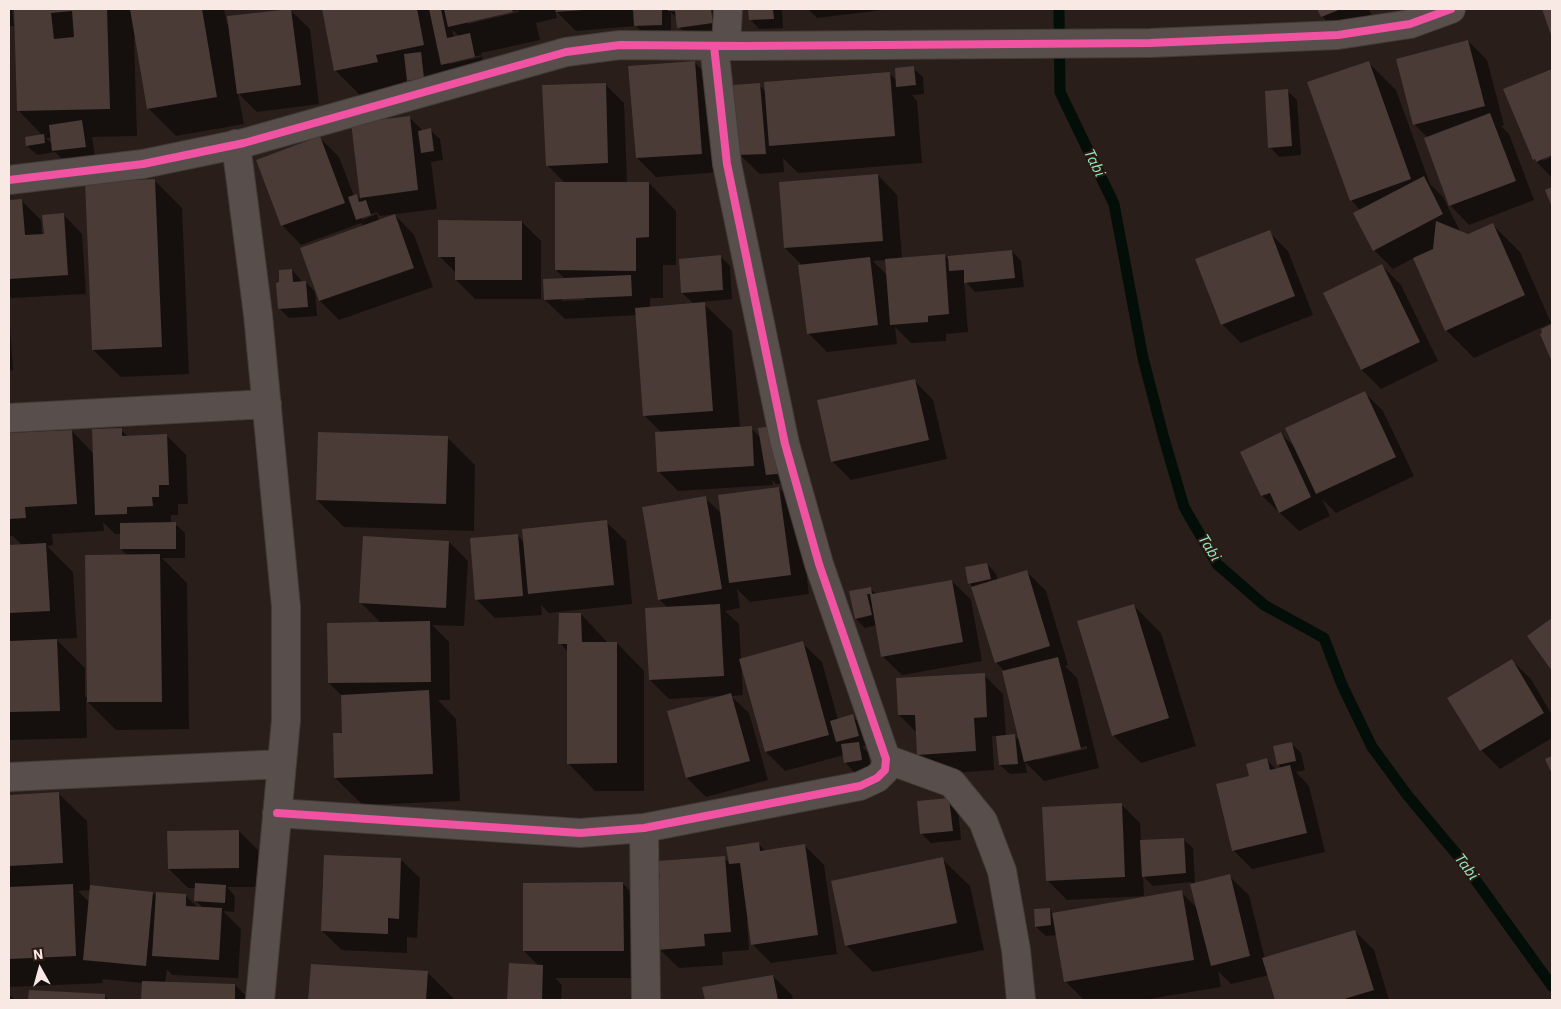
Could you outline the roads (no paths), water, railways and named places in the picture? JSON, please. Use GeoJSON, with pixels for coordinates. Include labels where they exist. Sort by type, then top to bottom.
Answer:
{"type":"FeatureCollection","features":[{"type":"Feature","properties":{"kind":"street"},"geometry":{"type":"LineString","coordinates":[[277,813],[580,833],[644,828],[860,786],[877,778],[886,770],[886,759],[819,564],[785,444],[727,164],[720,46],[728,9]]}},
{"type":"Feature","properties":{"kind":"street"},"geometry":{"type":"LineString","coordinates":[[9,180],[143,164],[236,144],[325,121],[566,52],[620,45],[1150,43],[1338,35],[1410,24],[1452,9]]}},
{"type":"Feature","properties":{"kind":"street"},"geometry":{"type":"LineString","coordinates":[[236,144],[258,315],[286,607],[286,720],[260,1000]]}},
{"type":"Feature","properties":{"kind":"street"},"geometry":{"type":"LineString","coordinates":[[9,418],[267,404]]}},
{"type":"Feature","properties":{"kind":"street"},"geometry":{"type":"LineString","coordinates":[[886,759],[952,784],[982,821],[1002,871],[1016,950],[1021,1000]]}},
{"type":"Feature","properties":{"kind":"street"},"geometry":{"type":"LineString","coordinates":[[9,777],[282,764]]}},
{"type":"Feature","properties":{"kind":"street"},"geometry":{"type":"LineString","coordinates":[[644,828],[646,1000]]}},
{"type":"Feature","properties":{"kind":"waterway","name":"Tabi"},"geometry":{"type":"LineString","coordinates":[[1059,9],[1060,92],[1114,204],[1143,358],[1184,507],[1217,564],[1264,605],[1324,638],[1342,685],[1372,747],[1408,796],[1459,857],[1552,986]]}}]}
